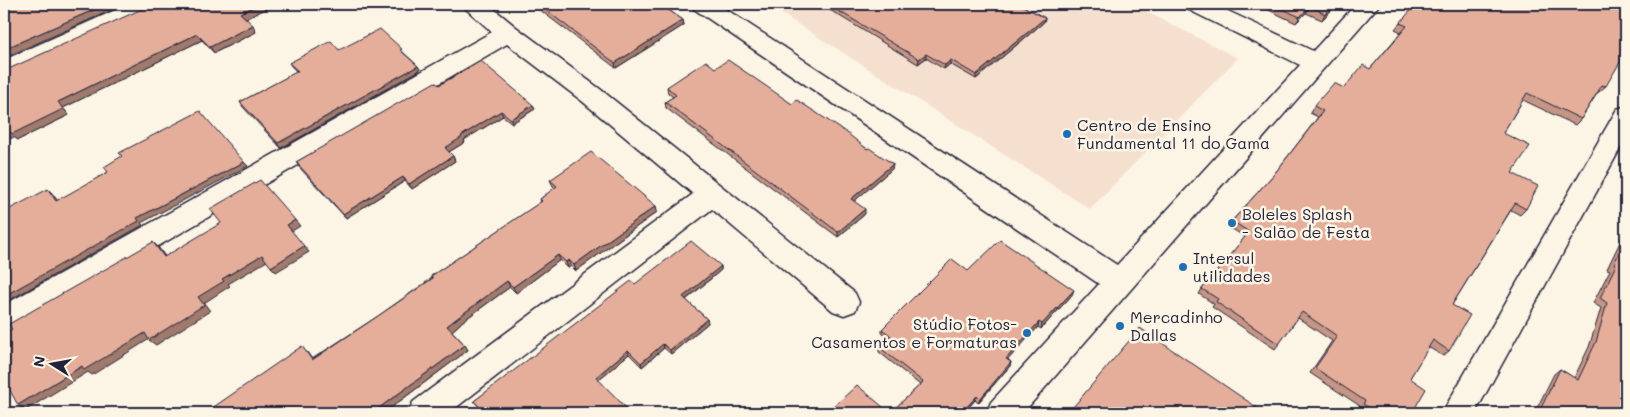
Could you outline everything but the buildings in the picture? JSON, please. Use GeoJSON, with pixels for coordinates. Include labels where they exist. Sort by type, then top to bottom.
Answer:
{"type":"FeatureCollection","features":[{"type":"Feature","properties":{"kind":"street"},"geometry":{"type":"LineString","coordinates":[[4,70],[148,4]]}},
{"type":"Feature","properties":{"kind":"street"},"geometry":{"type":"LineString","coordinates":[[474,4],[508,33],[591,95],[844,302]]}},
{"type":"Feature","properties":{"kind":"street"},"geometry":{"type":"LineString","coordinates":[[702,4],[1120,282]]}},
{"type":"Feature","properties":{"kind":"street"},"geometry":{"type":"LineString","coordinates":[[1195,4],[1316,62]]}},
{"type":"Feature","properties":{"kind":"street"},"geometry":{"type":"LineString","coordinates":[[1002,413],[1368,4]]}},
{"type":"Feature","properties":{"kind":"street"},"geometry":{"type":"LineString","coordinates":[[4,320],[508,33]]}},
{"type":"Feature","properties":{"kind":"street"},"geometry":{"type":"LineString","coordinates":[[1458,413],[1626,115]]}},
{"type":"Feature","properties":{"kind":"street"},"geometry":{"type":"LineString","coordinates":[[424,413],[712,194]]}},
{"type":"Feature","properties":{"kind":"shaded area","name":"Centro de Ensino Fundamental 11 do Gama"},"geometry":{"type":"Polygon","coordinates":[[[766,4],[1131,4],[1238,58],[1090,209],[766,4]]]}},
{"type":"Feature","properties":{"kind":"place","name":"Centro de Ensino Fundamental 11 do Gama"},"geometry":{"type":"Point","coordinates":[1067,134]}},
{"type":"Feature","properties":{"kind":"place","name":"Boleles Splash - Salão de Festa"},"geometry":{"type":"Point","coordinates":[1232,223]}},
{"type":"Feature","properties":{"kind":"place","name":"Intersul utilidades"},"geometry":{"type":"Point","coordinates":[1183,267]}},
{"type":"Feature","properties":{"kind":"place","name":"Mercadinho Dallas"},"geometry":{"type":"Point","coordinates":[1120,326]}},
{"type":"Feature","properties":{"kind":"place","name":"Stúdio Fotos- Casamentos e Formaturas"},"geometry":{"type":"Point","coordinates":[1027,333]}}]}
